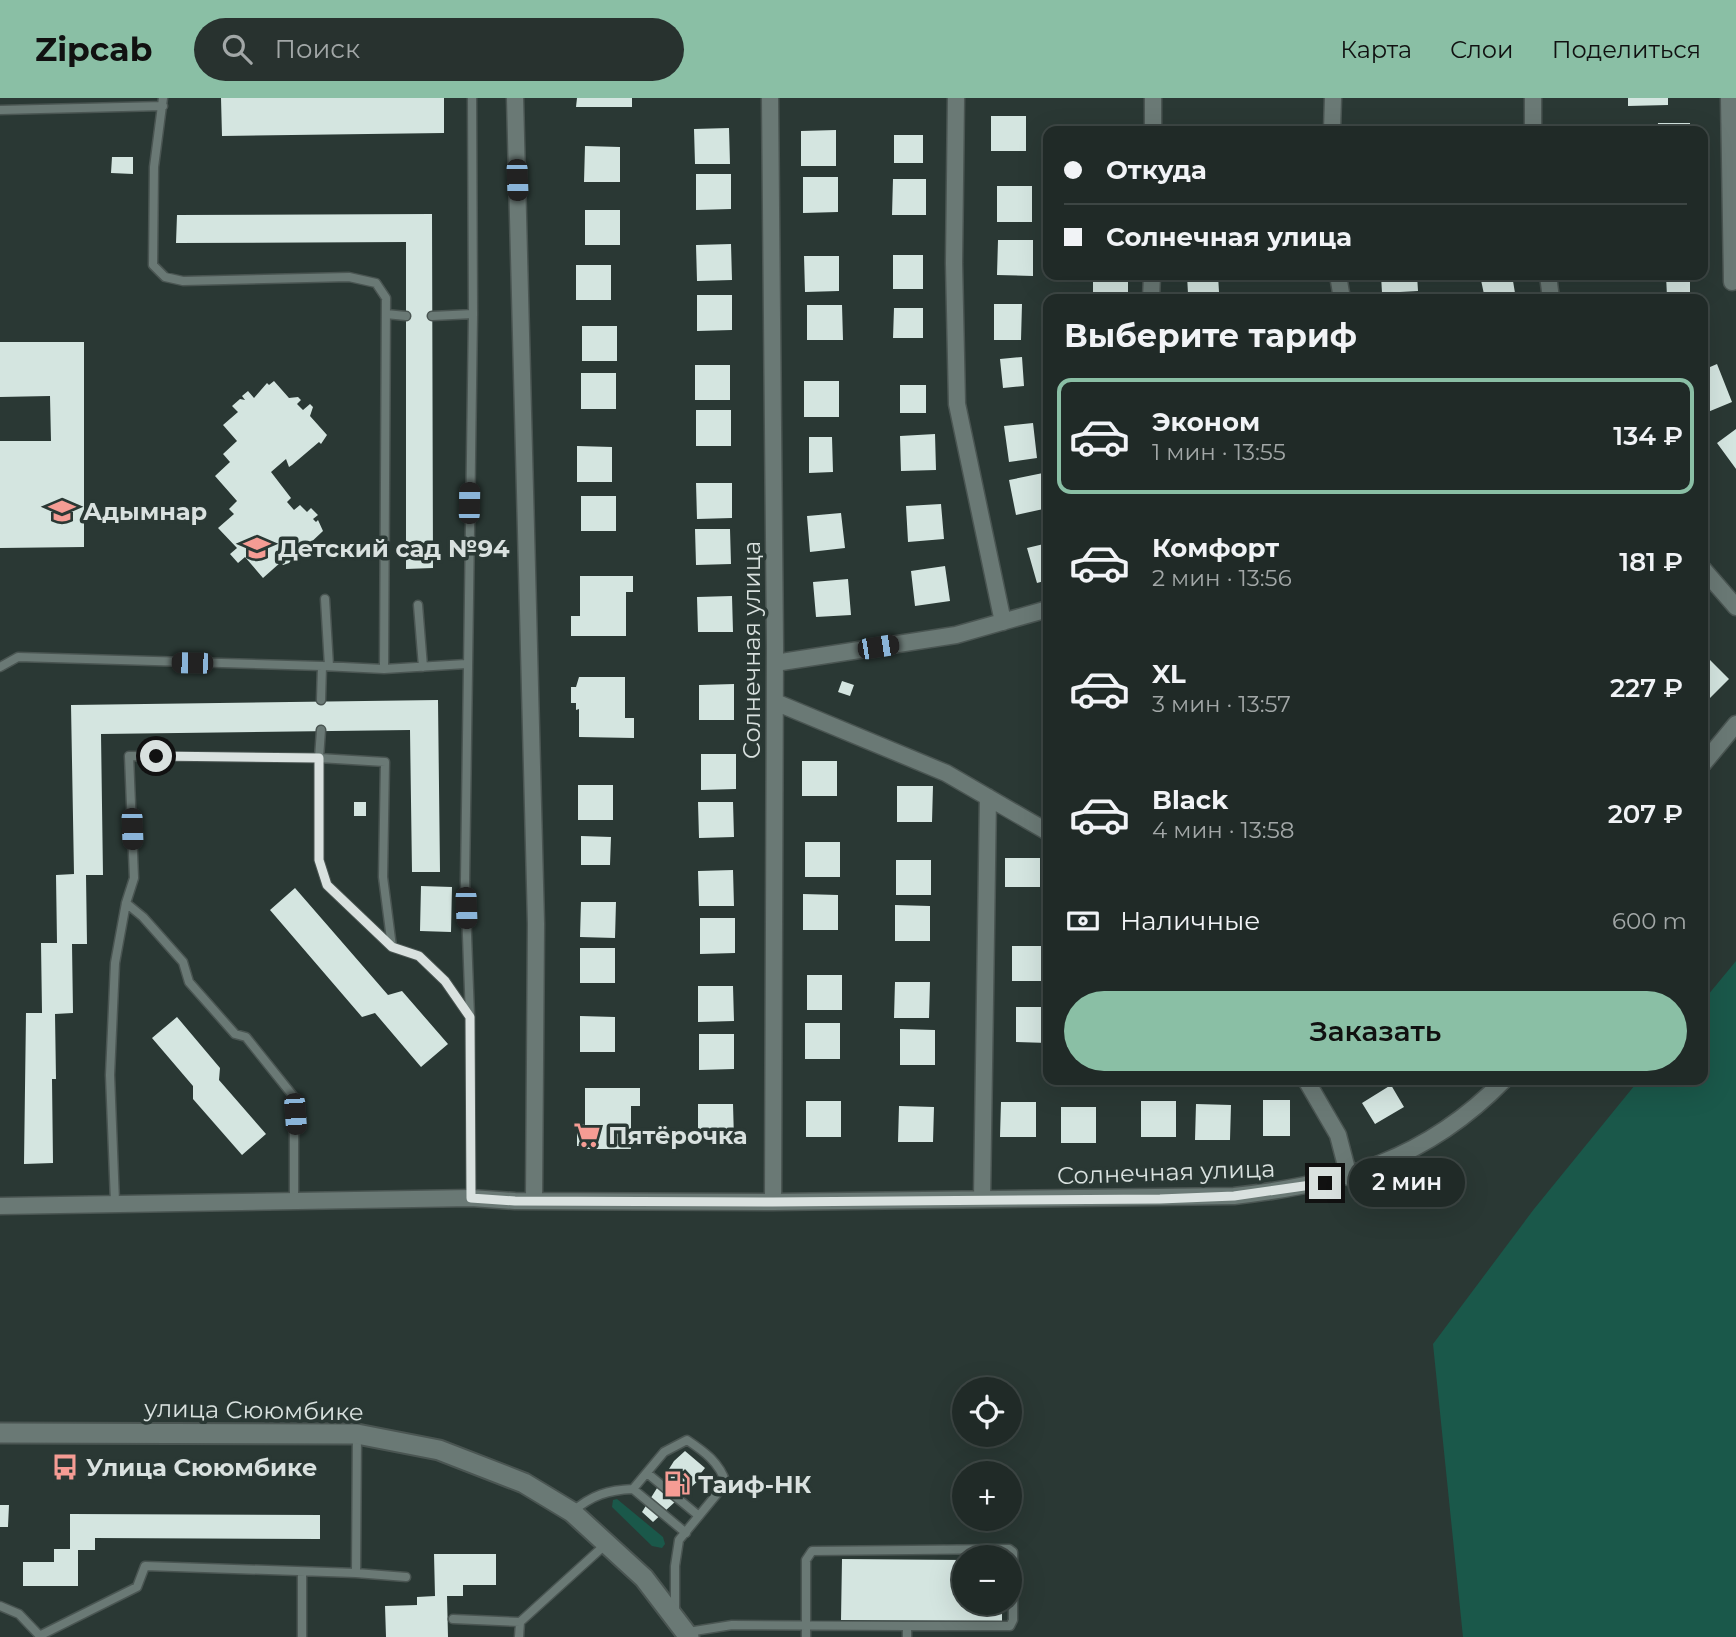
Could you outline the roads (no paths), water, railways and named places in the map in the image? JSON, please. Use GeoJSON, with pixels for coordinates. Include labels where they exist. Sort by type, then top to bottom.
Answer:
{"type":"FeatureCollection","features":[{"type":"Feature","properties":{"kind":"street"},"geometry":{"type":"LineString","coordinates":[[515,98],[536,924],[534,1199]]}},
{"type":"Feature","properties":{"kind":"street","name":"Солнечная улица"},"geometry":{"type":"LineString","coordinates":[[770,98],[775,663],[773,1202]]}},
{"type":"Feature","properties":{"kind":"street"},"geometry":{"type":"LineString","coordinates":[[956,98],[954,263],[957,404],[1003,622]]}},
{"type":"Feature","properties":{"kind":"street"},"geometry":{"type":"LineString","coordinates":[[1153,98],[1153,126]]}},
{"type":"Feature","properties":{"kind":"street"},"geometry":{"type":"LineString","coordinates":[[1332,126],[1333,98]]}},
{"type":"Feature","properties":{"kind":"street"},"geometry":{"type":"LineString","coordinates":[[1533,98],[1533,126]]}},
{"type":"Feature","properties":{"kind":"street"},"geometry":{"type":"LineString","coordinates":[[1729,98],[1732,282]]}},
{"type":"Feature","properties":{"kind":"street"},"geometry":{"type":"LineString","coordinates":[[1708,575],[1736,607]]}},
{"type":"Feature","properties":{"kind":"street"},"geometry":{"type":"LineString","coordinates":[[775,663],[956,635],[1043,610]]}},
{"type":"Feature","properties":{"kind":"street"},"geometry":{"type":"LineString","coordinates":[[775,702],[946,773],[1043,829]]}},
{"type":"Feature","properties":{"kind":"street"},"geometry":{"type":"LineString","coordinates":[[1708,758],[1736,724]]}},
{"type":"Feature","properties":{"kind":"street"},"geometry":{"type":"LineString","coordinates":[[982,1199],[988,797]]}},
{"type":"Feature","properties":{"kind":"street"},"geometry":{"type":"LineString","coordinates":[[1309,1085],[1338,1135],[1349,1177]]}},
{"type":"Feature","properties":{"kind":"street","name":"Солнечная улица"},"geometry":{"type":"LineString","coordinates":[[0,1206],[471,1198],[773,1202],[1234,1196],[1302,1189],[1349,1177],[1403,1153],[1461,1120],[1499,1085]]}},
{"type":"Feature","properties":{"kind":"street","name":"улица Сююмбике"},"geometry":{"type":"LineString","coordinates":[[0,1433],[357,1434],[439,1450],[481,1464],[547,1494],[572,1511],[644,1578],[683,1629]]}},
{"type":"Feature","properties":{"kind":"lane"},"geometry":{"type":"LineString","coordinates":[[471,1198],[470,1017],[465,881],[473,314],[472,98]]}},
{"type":"Feature","properties":{"kind":"lane"},"geometry":{"type":"LineString","coordinates":[[0,110],[163,102],[155,167],[152,242],[153,265],[165,277],[183,281],[349,277],[376,284],[386,298],[384,669]]}},
{"type":"Feature","properties":{"kind":"lane"},"geometry":{"type":"LineString","coordinates":[[386,314],[406,316]]}},
{"type":"Feature","properties":{"kind":"lane"},"geometry":{"type":"LineString","coordinates":[[432,316],[473,314]]}},
{"type":"Feature","properties":{"kind":"lane"},"geometry":{"type":"LineString","coordinates":[[321,700],[326,666],[325,599]]}},
{"type":"Feature","properties":{"kind":"lane"},"geometry":{"type":"LineString","coordinates":[[418,606],[423,667]]}},
{"type":"Feature","properties":{"kind":"lane"},"geometry":{"type":"LineString","coordinates":[[0,667],[18,657],[384,669],[466,664]]}},
{"type":"Feature","properties":{"kind":"lane"},"geometry":{"type":"LineString","coordinates":[[321,730],[319,860],[327,885],[392,947],[419,956],[445,981],[470,1017]]}},
{"type":"Feature","properties":{"kind":"lane"},"geometry":{"type":"LineString","coordinates":[[116,1202],[110,1075],[115,963],[126,903],[134,878],[129,756],[319,758],[385,762],[383,877],[392,947]]}},
{"type":"Feature","properties":{"kind":"lane"},"geometry":{"type":"LineString","coordinates":[[126,903],[143,917],[183,962],[189,982],[235,1034],[246,1037],[294,1097],[294,1203]]}},
{"type":"Feature","properties":{"kind":"lane"},"geometry":{"type":"LineString","coordinates":[[356,1573],[357,1434]]}},
{"type":"Feature","properties":{"kind":"lane"},"geometry":{"type":"LineString","coordinates":[[633,1489],[664,1452],[687,1440],[709,1455],[722,1470],[726,1483],[679,1541],[675,1566],[683,1629],[732,1625],[806,1626],[1010,1626],[1013,1620],[1013,1552],[1009,1549],[818,1548],[812,1551],[806,1560],[806,1626],[806,1637]]}},
{"type":"Feature","properties":{"kind":"lane"},"geometry":{"type":"LineString","coordinates":[[647,1473],[699,1517]]}},
{"type":"Feature","properties":{"kind":"lane"},"geometry":{"type":"LineString","coordinates":[[572,1511],[588,1498],[610,1490],[633,1489],[686,1533]]}},
{"type":"Feature","properties":{"kind":"lane"},"geometry":{"type":"LineString","coordinates":[[519,1637],[520,1622],[608,1542]]}},
{"type":"Feature","properties":{"kind":"lane"},"geometry":{"type":"LineString","coordinates":[[0,1606],[19,1614],[41,1636],[137,1587],[145,1566],[405,1577]]}},
{"type":"Feature","properties":{"kind":"lane"},"geometry":{"type":"LineString","coordinates":[[302,1572],[302,1637]]}},
{"type":"Feature","properties":{"kind":"lane"},"geometry":{"type":"LineString","coordinates":[[453,1619],[520,1622]]}},
{"type":"Feature","properties":{"kind":"lane"},"geometry":{"type":"LineString","coordinates":[[907,1626],[907,1637]]}},
{"type":"Feature","properties":{"kind":"place","name":"Адымнар"},"geometry":{"type":"Point","coordinates":[62,511]}},
{"type":"Feature","properties":{"kind":"place","name":"Детский сад №94"},"geometry":{"type":"Point","coordinates":[257,548]}},
{"type":"Feature","properties":{"kind":"place","name":"Пятёрочка"},"geometry":{"type":"Point","coordinates":[587,1135]}},
{"type":"Feature","properties":{"kind":"place","name":"Улица Сююмбике"},"geometry":{"type":"Point","coordinates":[65,1467]}},
{"type":"Feature","properties":{"kind":"place","name":"Таиф-НК"},"geometry":{"type":"Point","coordinates":[677,1484]}}]}
